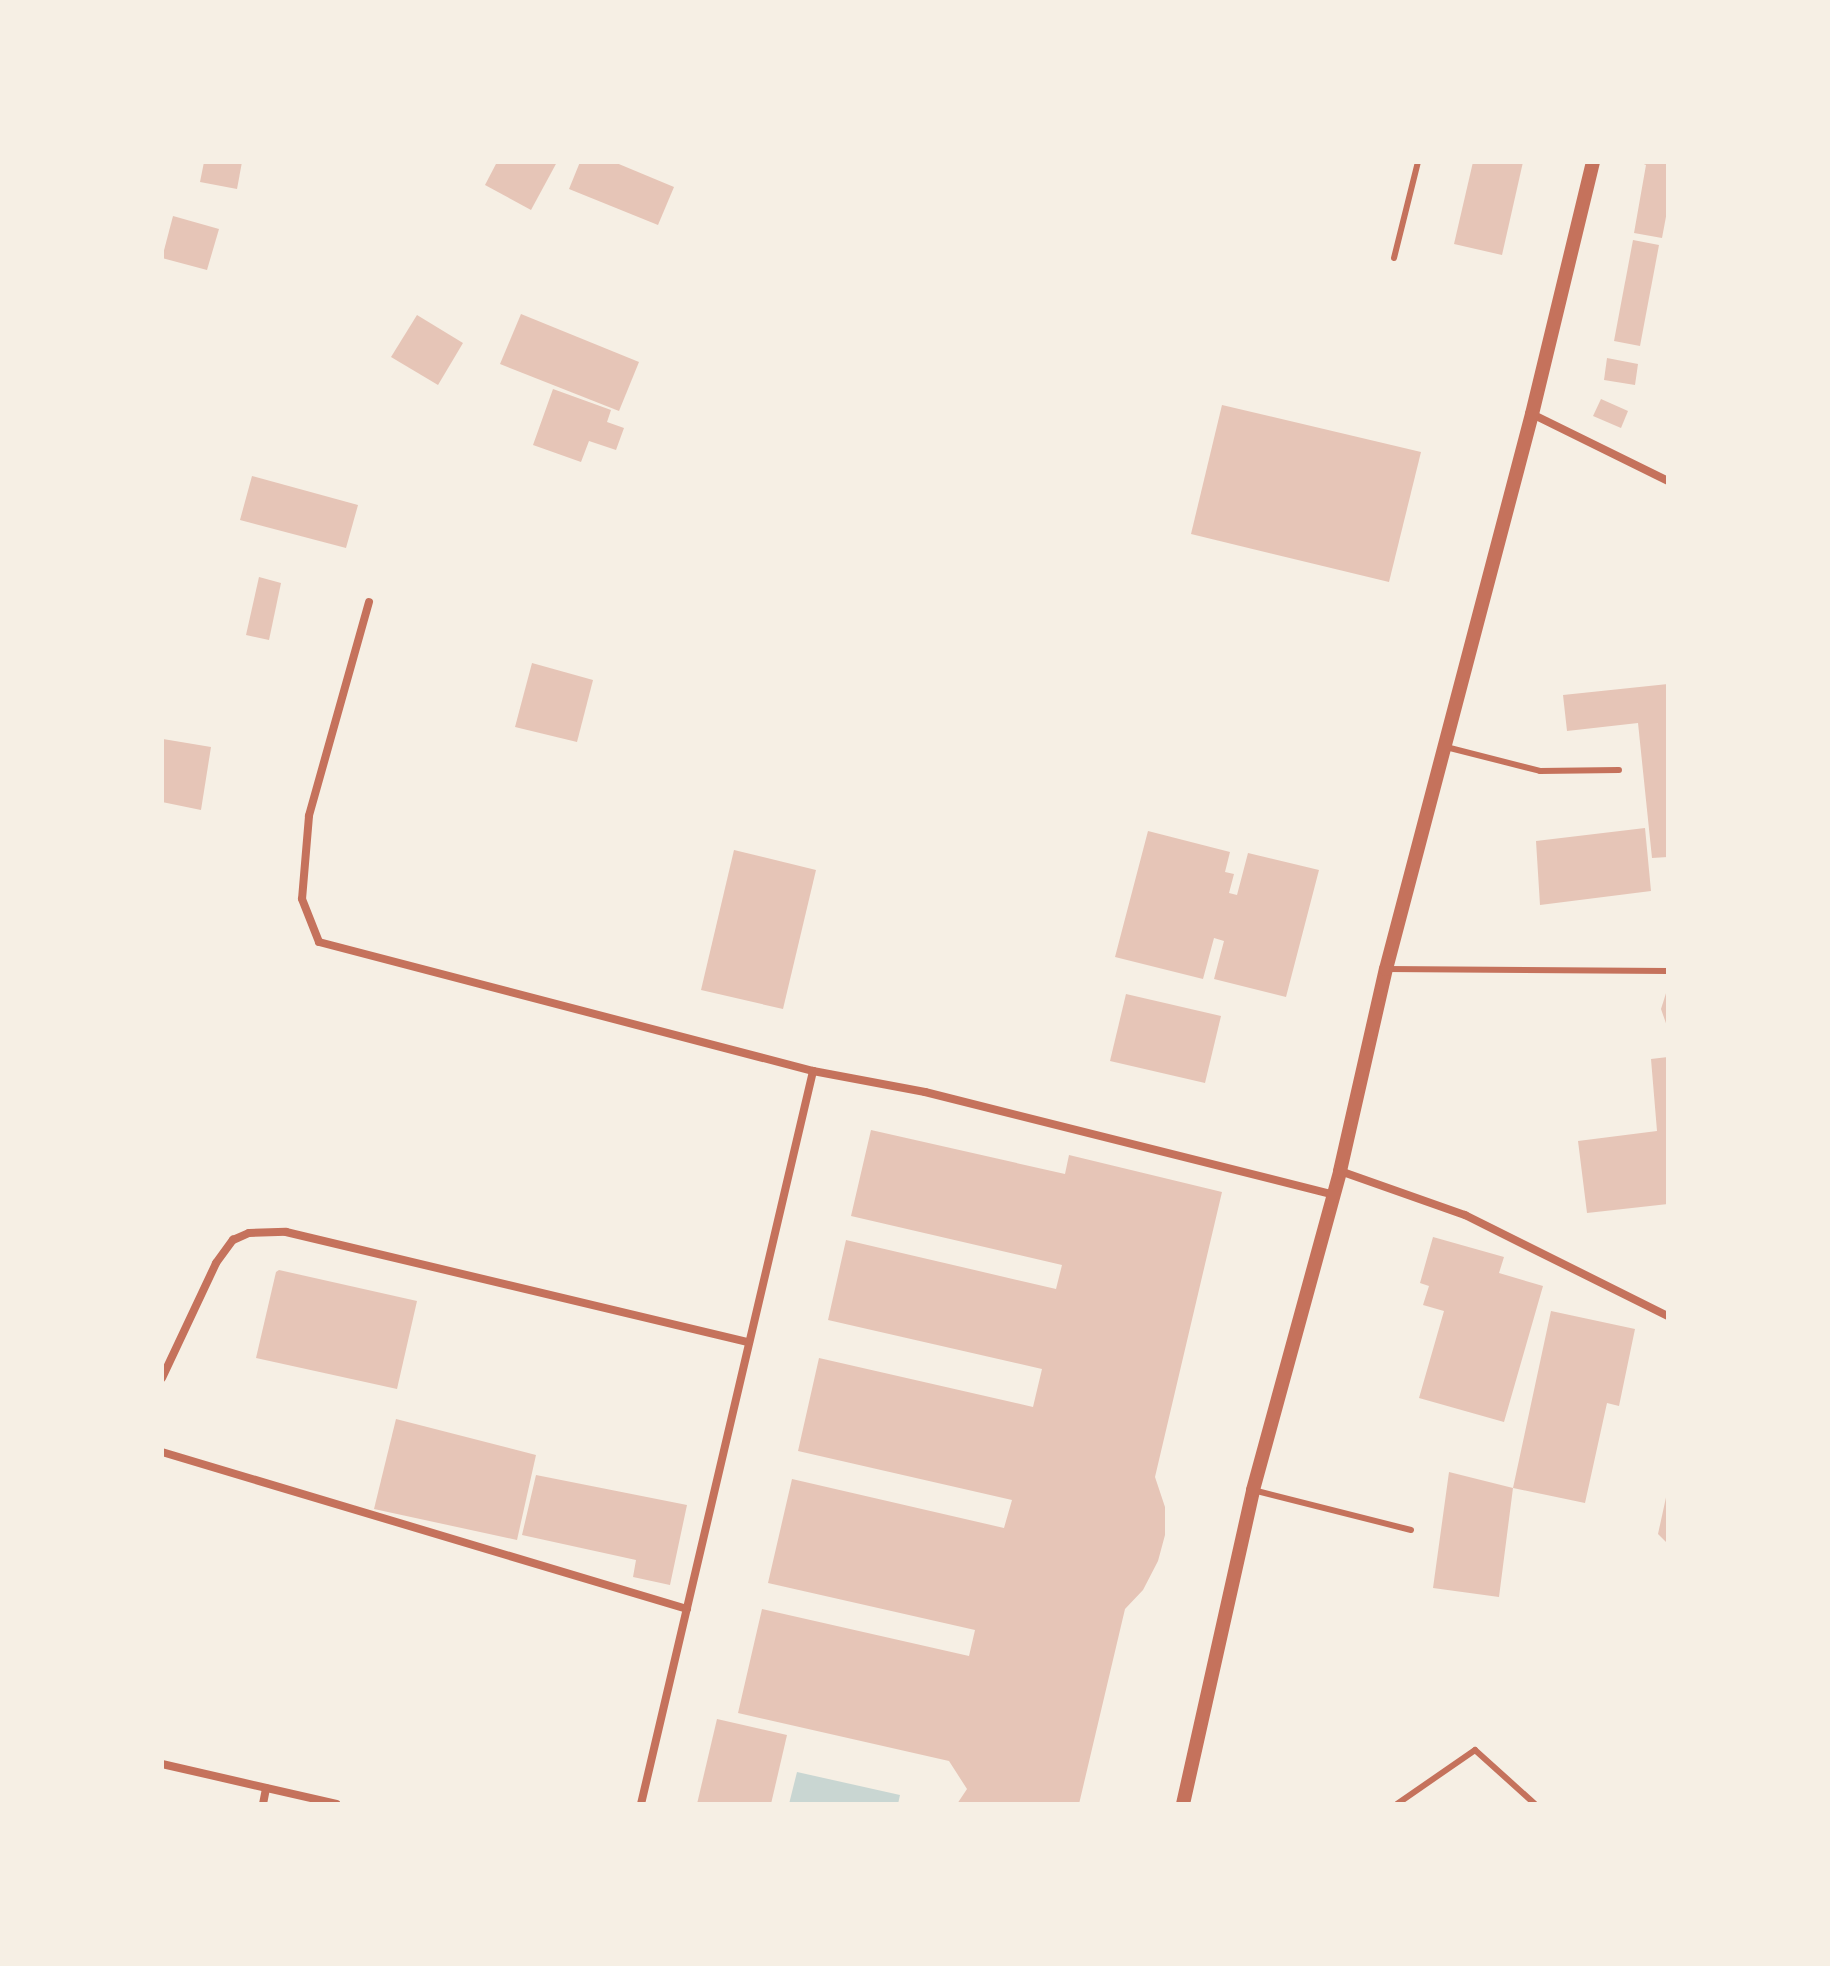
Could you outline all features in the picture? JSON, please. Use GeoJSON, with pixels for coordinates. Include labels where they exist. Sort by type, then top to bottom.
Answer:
{"type":"FeatureCollection","features":[{"type":"Feature","properties":{"kind":"street"},"geometry":{"type":"LineString","coordinates":[[1183,1804],[1253,1490],[1340,1171],[1386,969],[1532,414],[1593,162]]}},
{"type":"Feature","properties":{"kind":"street"},"geometry":{"type":"LineString","coordinates":[[1532,414],[1668,481]]}},
{"type":"Feature","properties":{"kind":"street"},"geometry":{"type":"LineString","coordinates":[[369,602],[309,816],[302,899],[319,942],[813,1071],[925,1092],[1332,1194]]}},
{"type":"Feature","properties":{"kind":"street"},"geometry":{"type":"LineString","coordinates":[[641,1804],[813,1071]]}},
{"type":"Feature","properties":{"kind":"street"},"geometry":{"type":"LineString","coordinates":[[1340,1171],[1465,1215],[1668,1316]]}},
{"type":"Feature","properties":{"kind":"street"},"geometry":{"type":"LineString","coordinates":[[162,1378],[216,1263],[233,1240],[249,1233],[286,1232],[749,1342]]}},
{"type":"Feature","properties":{"kind":"street"},"geometry":{"type":"LineString","coordinates":[[162,1452],[687,1609]]}},
{"type":"Feature","properties":{"kind":"street"},"geometry":{"type":"LineString","coordinates":[[162,1764],[336,1804]]}},
{"type":"Feature","properties":{"kind":"street"},"geometry":{"type":"LineString","coordinates":[[263,1804],[266,1788]]}},
{"type":"Feature","properties":{"kind":"lane"},"geometry":{"type":"LineString","coordinates":[[1394,258],[1418,162]]}},
{"type":"Feature","properties":{"kind":"lane"},"geometry":{"type":"LineString","coordinates":[[1443,746],[1540,771],[1619,770]]}},
{"type":"Feature","properties":{"kind":"lane"},"geometry":{"type":"LineString","coordinates":[[1386,969],[1668,971]]}},
{"type":"Feature","properties":{"kind":"lane"},"geometry":{"type":"LineString","coordinates":[[1253,1490],[1411,1530]]}},
{"type":"Feature","properties":{"kind":"lane"},"geometry":{"type":"LineString","coordinates":[[1397,1804],[1475,1750],[1535,1804]]}},
{"type":"Feature","properties":{"kind":"shaded area"},"geometry":{"type":"Polygon","coordinates":[[[797,1772],[900,1795],[898,1804],[789,1804],[797,1772]]]}},
{"type":"Feature","properties":{"kind":"building"},"geometry":{"type":"Polygon","coordinates":[[[204,162],[242,162],[237,189],[200,182],[204,162]]]}},
{"type":"Feature","properties":{"kind":"building"},"geometry":{"type":"Polygon","coordinates":[[[497,162],[557,162],[531,210],[485,185],[497,162]]]}},
{"type":"Feature","properties":{"kind":"building"},"geometry":{"type":"Polygon","coordinates":[[[580,162],[614,162],[674,187],[658,225],[569,189],[580,162]]]}},
{"type":"Feature","properties":{"kind":"building"},"geometry":{"type":"Polygon","coordinates":[[[1473,162],[1523,162],[1502,255],[1454,244],[1473,162]]]}},
{"type":"Feature","properties":{"kind":"building"},"geometry":{"type":"Polygon","coordinates":[[[1639,162],[1668,162],[1668,206],[1662,238],[1634,233],[1646,165],[1639,162]]]}},
{"type":"Feature","properties":{"kind":"building"},"geometry":{"type":"Polygon","coordinates":[[[173,216],[219,229],[207,270],[162,258],[173,216]]]}},
{"type":"Feature","properties":{"kind":"building"},"geometry":{"type":"Polygon","coordinates":[[[1633,240],[1659,245],[1640,346],[1614,341],[1633,240]]]}},
{"type":"Feature","properties":{"kind":"building"},"geometry":{"type":"Polygon","coordinates":[[[521,314],[639,362],[619,411],[500,364],[521,314]]]}},
{"type":"Feature","properties":{"kind":"building"},"geometry":{"type":"Polygon","coordinates":[[[417,315],[463,343],[438,385],[391,357],[417,315]]]}},
{"type":"Feature","properties":{"kind":"building"},"geometry":{"type":"Polygon","coordinates":[[[1607,358],[1638,364],[1635,385],[1604,380],[1607,358]]]}},
{"type":"Feature","properties":{"kind":"building"},"geometry":{"type":"Polygon","coordinates":[[[553,389],[611,410],[607,422],[624,428],[616,450],[589,441],[581,462],[533,445],[553,389]]]}},
{"type":"Feature","properties":{"kind":"building"},"geometry":{"type":"Polygon","coordinates":[[[1601,399],[1628,411],[1621,428],[1593,416],[1601,399]]]}},
{"type":"Feature","properties":{"kind":"building"},"geometry":{"type":"Polygon","coordinates":[[[1222,405],[1421,452],[1389,582],[1191,534],[1222,405]]]}},
{"type":"Feature","properties":{"kind":"building"},"geometry":{"type":"Polygon","coordinates":[[[252,476],[358,505],[346,548],[240,520],[252,476]]]}},
{"type":"Feature","properties":{"kind":"building"},"geometry":{"type":"Polygon","coordinates":[[[259,577],[281,583],[269,640],[246,635],[259,577]]]}},
{"type":"Feature","properties":{"kind":"building"},"geometry":{"type":"Polygon","coordinates":[[[532,663],[593,680],[577,742],[515,727],[532,663]]]}},
{"type":"Feature","properties":{"kind":"building"},"geometry":{"type":"Polygon","coordinates":[[[1668,684],[1668,857],[1652,858],[1638,723],[1567,731],[1563,695],[1668,684]]]}},
{"type":"Feature","properties":{"kind":"building"},"geometry":{"type":"Polygon","coordinates":[[[163,739],[211,747],[201,810],[162,802],[163,739]]]}},
{"type":"Feature","properties":{"kind":"building"},"geometry":{"type":"Polygon","coordinates":[[[1645,828],[1651,891],[1540,905],[1536,841],[1645,828]]]}},
{"type":"Feature","properties":{"kind":"building"},"geometry":{"type":"Polygon","coordinates":[[[1148,831],[1230,852],[1225,872],[1234,874],[1229,893],[1237,895],[1248,853],[1319,870],[1286,997],[1214,979],[1224,941],[1214,938],[1203,979],[1115,957],[1148,831]]]}},
{"type":"Feature","properties":{"kind":"building"},"geometry":{"type":"Polygon","coordinates":[[[734,850],[816,870],[783,1009],[701,990],[734,850]]]}},
{"type":"Feature","properties":{"kind":"building"},"geometry":{"type":"Polygon","coordinates":[[[1668,987],[1668,1029],[1661,1009],[1668,987]]]}},
{"type":"Feature","properties":{"kind":"building"},"geometry":{"type":"Polygon","coordinates":[[[1126,994],[1221,1016],[1205,1083],[1110,1061],[1126,994]]]}},
{"type":"Feature","properties":{"kind":"building"},"geometry":{"type":"Polygon","coordinates":[[[1668,1057],[1668,1204],[1587,1213],[1578,1141],[1657,1131],[1651,1059],[1668,1057]]]}},
{"type":"Feature","properties":{"kind":"building"},"geometry":{"type":"Polygon","coordinates":[[[871,1130],[1065,1174],[1069,1155],[1222,1192],[1155,1477],[1165,1507],[1165,1535],[1158,1561],[1143,1590],[1125,1609],[1079,1804],[957,1804],[967,1789],[949,1761],[738,1713],[762,1609],[969,1656],[975,1630],[768,1583],[792,1479],[1004,1528],[1012,1500],[798,1451],[819,1358],[1033,1407],[1042,1369],[828,1320],[846,1240],[1056,1289],[1062,1265],[851,1216],[871,1130]]]}},
{"type":"Feature","properties":{"kind":"building"},"geometry":{"type":"Polygon","coordinates":[[[1433,1237],[1504,1257],[1499,1273],[1543,1286],[1504,1422],[1419,1398],[1444,1311],[1423,1305],[1429,1286],[1420,1283],[1433,1237]]]}},
{"type":"Feature","properties":{"kind":"building"},"geometry":{"type":"Polygon","coordinates":[[[279,1270],[417,1301],[397,1389],[256,1358],[279,1270]]]}},
{"type":"Feature","properties":{"kind":"building"},"geometry":{"type":"Polygon","coordinates":[[[1551,1311],[1635,1329],[1619,1406],[1607,1403],[1585,1503],[1513,1488],[1551,1311]]]}},
{"type":"Feature","properties":{"kind":"building"},"geometry":{"type":"Polygon","coordinates":[[[396,1419],[536,1455],[517,1540],[374,1509],[396,1419]]]}},
{"type":"Feature","properties":{"kind":"building"},"geometry":{"type":"Polygon","coordinates":[[[1449,1472],[1513,1488],[1499,1597],[1433,1588],[1449,1472]]]}},
{"type":"Feature","properties":{"kind":"building"},"geometry":{"type":"Polygon","coordinates":[[[536,1475],[687,1505],[670,1585],[633,1577],[636,1560],[522,1535],[536,1475]]]}},
{"type":"Feature","properties":{"kind":"building"},"geometry":{"type":"Polygon","coordinates":[[[1668,1494],[1668,1544],[1658,1534],[1668,1494]]]}},
{"type":"Feature","properties":{"kind":"building"},"geometry":{"type":"Polygon","coordinates":[[[717,1719],[787,1735],[771,1804],[697,1804],[717,1719]]]}}]}
